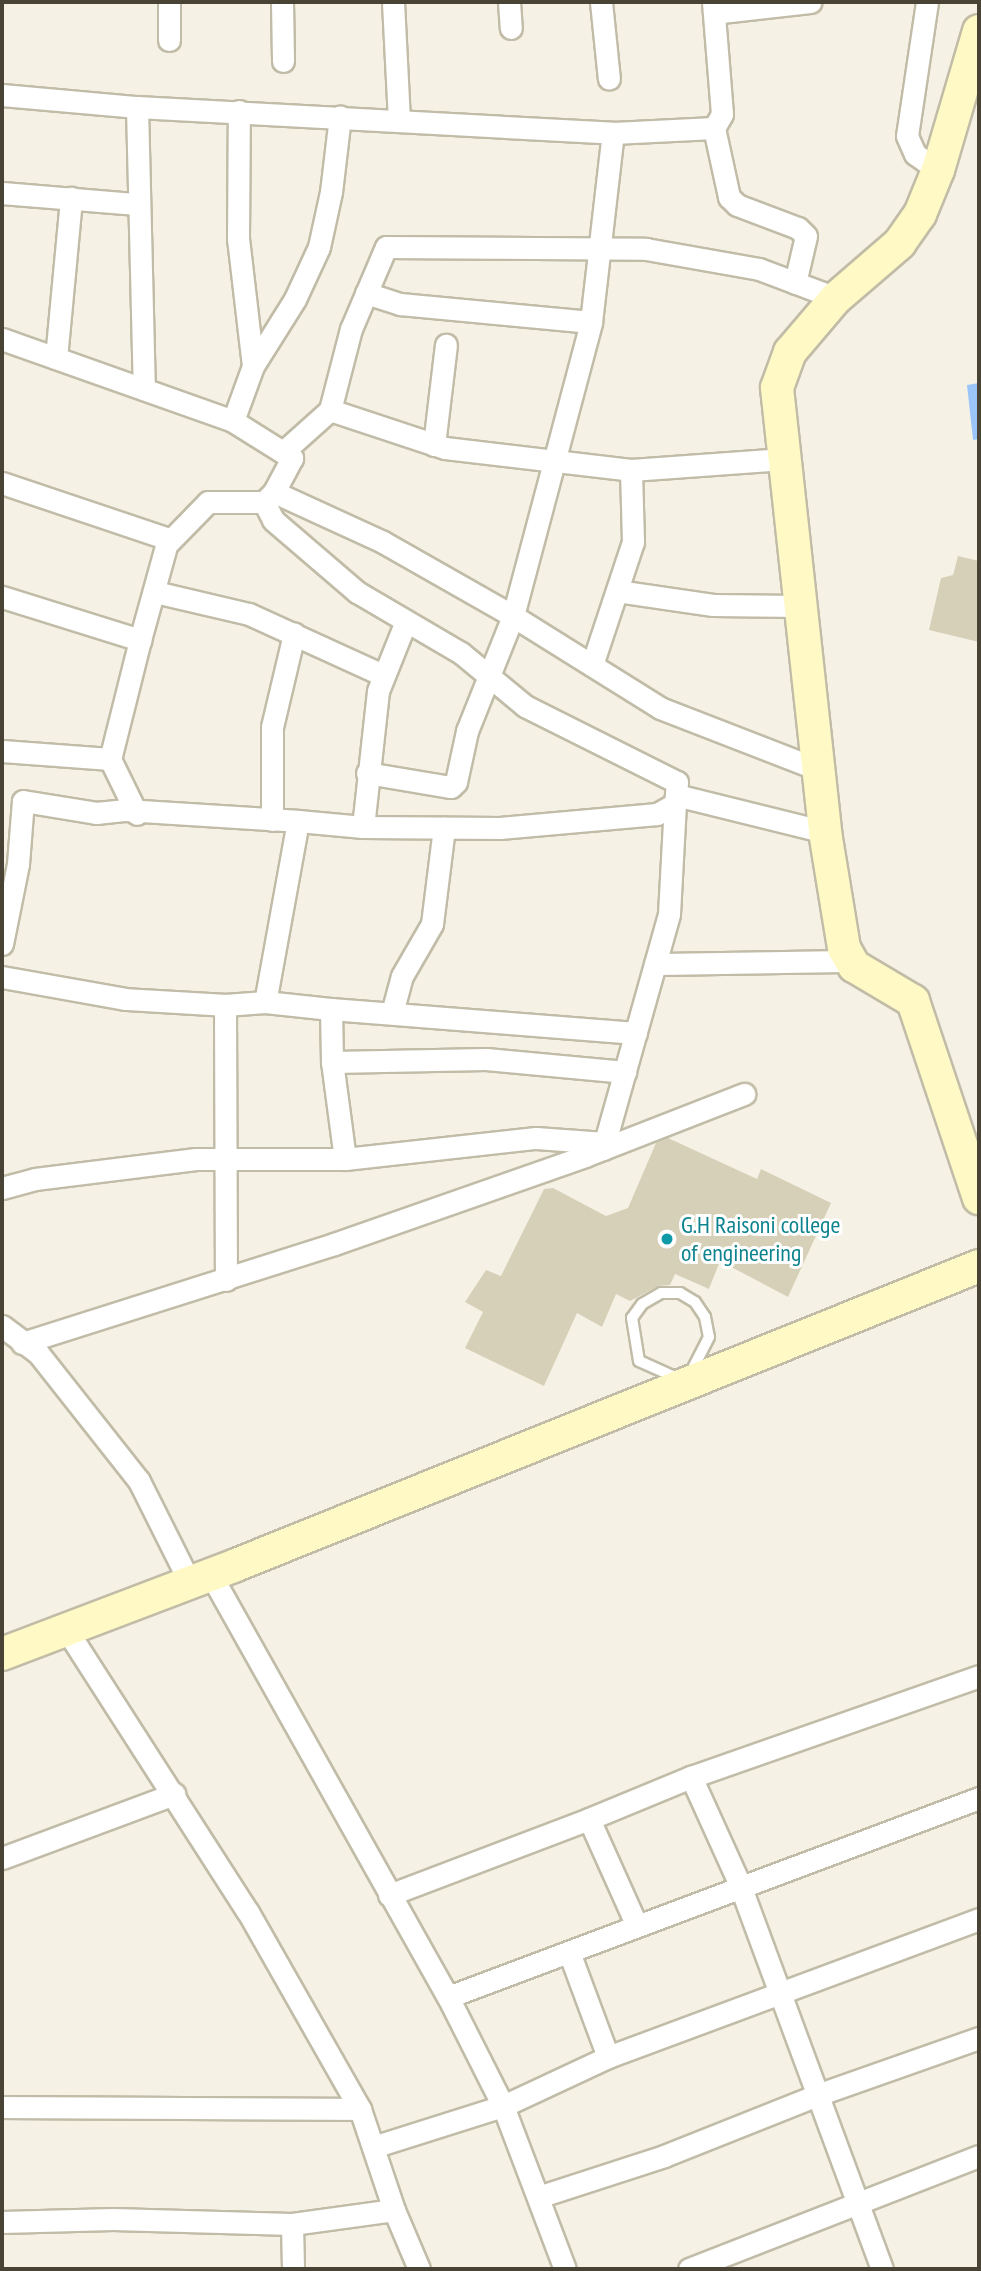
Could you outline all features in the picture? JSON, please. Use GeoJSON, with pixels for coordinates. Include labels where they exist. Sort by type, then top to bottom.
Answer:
{"type":"FeatureCollection","features":[{"type":"Feature","properties":{"kind":"street"},"geometry":{"type":"LineString","coordinates":[[169,2],[169,40]]}},
{"type":"Feature","properties":{"kind":"street"},"geometry":{"type":"LineString","coordinates":[[282,2],[283,61]]}},
{"type":"Feature","properties":{"kind":"street"},"geometry":{"type":"LineString","coordinates":[[393,2],[399,120]]}},
{"type":"Feature","properties":{"kind":"street"},"geometry":{"type":"LineString","coordinates":[[509,2],[511,28]]}},
{"type":"Feature","properties":{"kind":"street"},"geometry":{"type":"LineString","coordinates":[[601,2],[609,79]]}},
{"type":"Feature","properties":{"kind":"street"},"geometry":{"type":"LineString","coordinates":[[795,283],[806,236],[798,228],[737,205],[729,197],[714,128],[723,114],[714,7],[810,2]]}},
{"type":"Feature","properties":{"kind":"street"},"geometry":{"type":"LineString","coordinates":[[927,2],[907,136],[915,154],[939,170]]}},
{"type":"Feature","properties":{"kind":"street"},"geometry":{"type":"LineString","coordinates":[[850,961],[825,832],[777,388],[790,352],[836,298],[900,243],[920,214],[939,170],[979,31]]}},
{"type":"Feature","properties":{"kind":"street"},"geometry":{"type":"LineString","coordinates":[[2,95],[137,107],[239,110],[613,132],[714,128]]}},
{"type":"Feature","properties":{"kind":"street"},"geometry":{"type":"LineString","coordinates":[[137,107],[136,204],[145,331],[144,389]]}},
{"type":"Feature","properties":{"kind":"street"},"geometry":{"type":"LineString","coordinates":[[239,110],[238,239],[253,366]]}},
{"type":"Feature","properties":{"kind":"street"},"geometry":{"type":"LineString","coordinates":[[233,421],[253,366],[295,299],[319,247],[331,192],[340,117]]}},
{"type":"Feature","properties":{"kind":"street"},"geometry":{"type":"LineString","coordinates":[[366,773],[453,787],[467,731],[513,616],[591,322],[602,248],[613,132]]}},
{"type":"Feature","properties":{"kind":"street"},"geometry":{"type":"LineString","coordinates":[[2,193],[136,204]]}},
{"type":"Feature","properties":{"kind":"street"},"geometry":{"type":"LineString","coordinates":[[57,358],[71,198]]}},
{"type":"Feature","properties":{"kind":"street"},"geometry":{"type":"LineString","coordinates":[[283,452],[330,410],[351,329],[386,247],[602,248],[702,256],[836,298]]}},
{"type":"Feature","properties":{"kind":"street"},"geometry":{"type":"LineString","coordinates":[[366,293],[400,304],[591,322]]}},
{"type":"Feature","properties":{"kind":"street"},"geometry":{"type":"LineString","coordinates":[[2,339],[233,421],[292,458],[269,497]]}},
{"type":"Feature","properties":{"kind":"street"},"geometry":{"type":"LineString","coordinates":[[435,445],[446,345]]}},
{"type":"Feature","properties":{"kind":"street"},"geometry":{"type":"LineString","coordinates":[[330,410],[435,445],[554,458],[631,470],[784,459]]}},
{"type":"Feature","properties":{"kind":"street"},"geometry":{"type":"LineString","coordinates":[[592,665],[634,534],[631,470]]}},
{"type":"Feature","properties":{"kind":"street"},"geometry":{"type":"LineString","coordinates":[[2,483],[164,537],[169,542]]}},
{"type":"Feature","properties":{"kind":"street"},"geometry":{"type":"LineString","coordinates":[[269,497],[281,529],[358,592],[489,677],[525,706],[677,782],[669,914],[604,1146]]}},
{"type":"Feature","properties":{"kind":"street"},"geometry":{"type":"LineString","coordinates":[[137,814],[110,759],[140,640],[169,542],[208,502],[269,497],[383,542],[688,721],[817,769]]}},
{"type":"Feature","properties":{"kind":"street"},"geometry":{"type":"LineString","coordinates":[[617,591],[713,604],[799,607]]}},
{"type":"Feature","properties":{"kind":"street"},"geometry":{"type":"LineString","coordinates":[[155,592],[232,608],[383,675]]}},
{"type":"Feature","properties":{"kind":"street"},"geometry":{"type":"LineString","coordinates":[[2,597],[140,640]]}},
{"type":"Feature","properties":{"kind":"street"},"geometry":{"type":"LineString","coordinates":[[363,827],[366,773],[383,675],[406,621]]}},
{"type":"Feature","properties":{"kind":"street"},"geometry":{"type":"LineString","coordinates":[[272,820],[272,727],[294,634]]}},
{"type":"Feature","properties":{"kind":"street"},"geometry":{"type":"LineString","coordinates":[[2,751],[110,759]]}},
{"type":"Feature","properties":{"kind":"street"},"geometry":{"type":"LineString","coordinates":[[2,944],[9,872],[23,801],[96,813],[298,821],[363,827],[499,828],[657,814],[675,800],[825,832]]}},
{"type":"Feature","properties":{"kind":"street"},"geometry":{"type":"LineString","coordinates":[[265,1002],[298,821]]}},
{"type":"Feature","properties":{"kind":"street"},"geometry":{"type":"LineString","coordinates":[[391,1013],[402,976],[432,924],[444,828]]}},
{"type":"Feature","properties":{"kind":"street"},"geometry":{"type":"LineString","coordinates":[[655,964],[850,961],[913,1001],[979,1198]]}},
{"type":"Feature","properties":{"kind":"street"},"geometry":{"type":"LineString","coordinates":[[2,977],[125,999],[225,1005],[265,1002],[636,1032]]}},
{"type":"Feature","properties":{"kind":"street"},"geometry":{"type":"LineString","coordinates":[[225,1005],[226,1280]]}},
{"type":"Feature","properties":{"kind":"street"},"geometry":{"type":"LineString","coordinates":[[331,1009],[332,1062],[345,1159]]}},
{"type":"Feature","properties":{"kind":"street"},"geometry":{"type":"LineString","coordinates":[[332,1062],[486,1059],[625,1072]]}},
{"type":"Feature","properties":{"kind":"street"},"geometry":{"type":"LineString","coordinates":[[22,1343],[226,1280],[744,1094]]}},
{"type":"Feature","properties":{"kind":"street"},"geometry":{"type":"LineString","coordinates":[[2,1188],[35,1179],[226,1157],[345,1159],[536,1138],[604,1146]]}},
{"type":"Feature","properties":{"kind":"street"},"geometry":{"type":"LineString","coordinates":[[2,1654],[200,1578],[979,1266]]}},
{"type":"Feature","properties":{"kind":"street"},"geometry":{"type":"LineString","coordinates":[[2,1326],[38,1353],[139,1481],[390,1895],[448,1997],[503,2106],[565,2269]]}},
{"type":"Feature","properties":{"kind":"street"},"geometry":{"type":"LineString","coordinates":[[66,1629],[248,1912],[360,2109],[394,2210],[419,2269]]}},
{"type":"Feature","properties":{"kind":"street"},"geometry":{"type":"LineString","coordinates":[[390,1895],[691,1777],[979,1676]]}},
{"type":"Feature","properties":{"kind":"street"},"geometry":{"type":"LineString","coordinates":[[691,1777],[741,1887],[882,2269]]}},
{"type":"Feature","properties":{"kind":"street"},"geometry":{"type":"LineString","coordinates":[[2,1858],[174,1794]]}},
{"type":"Feature","properties":{"kind":"street"},"geometry":{"type":"LineString","coordinates":[[448,1997],[979,1798]]}},
{"type":"Feature","properties":{"kind":"street"},"geometry":{"type":"LineString","coordinates":[[589,1819],[637,1926]]}},
{"type":"Feature","properties":{"kind":"street"},"geometry":{"type":"LineString","coordinates":[[373,2147],[503,2106],[608,2057],[979,1919]]}},
{"type":"Feature","properties":{"kind":"street"},"geometry":{"type":"LineString","coordinates":[[569,1952],[608,2057]]}},
{"type":"Feature","properties":{"kind":"street"},"geometry":{"type":"LineString","coordinates":[[538,2197],[664,2156],[817,2095],[979,2038]]}},
{"type":"Feature","properties":{"kind":"street"},"geometry":{"type":"LineString","coordinates":[[2,2106],[360,2109]]}},
{"type":"Feature","properties":{"kind":"street"},"geometry":{"type":"LineString","coordinates":[[690,2269],[979,2156]]}},
{"type":"Feature","properties":{"kind":"street"},"geometry":{"type":"LineString","coordinates":[[2,2222],[113,2219],[292,2224],[394,2210]]}},
{"type":"Feature","properties":{"kind":"street"},"geometry":{"type":"LineString","coordinates":[[292,2224],[293,2269]]}},
{"type":"Feature","properties":{"kind":"lane"},"geometry":{"type":"LineString","coordinates":[[662,1293],[680,1293],[695,1302],[705,1317],[709,1338],[686,1382],[639,1361],[632,1318],[642,1304],[662,1293]]}},
{"type":"Feature","properties":{"kind":"water"},"geometry":{"type":"Polygon","coordinates":[[[979,383],[979,439],[973,440],[967,385],[979,383]]]}},
{"type":"Feature","properties":{"kind":"building"},"geometry":{"type":"Polygon","coordinates":[[[958,556],[979,561],[979,642],[929,630],[941,578],[953,575],[958,556]]]}},
{"type":"Feature","properties":{"kind":"building","name":"G.H Raisoni college of engineering"},"geometry":{"type":"Polygon","coordinates":[[[668,1138],[757,1179],[761,1169],[831,1203],[788,1297],[720,1261],[709,1289],[675,1274],[670,1285],[658,1286],[630,1301],[616,1294],[602,1327],[577,1313],[544,1386],[465,1348],[483,1312],[465,1302],[486,1270],[501,1276],[544,1189],[553,1188],[606,1216],[628,1208],[656,1143],[668,1138]]]}},
{"type":"Feature","properties":{"kind":"place","name":"G.H Raisoni college of engineering"},"geometry":{"type":"Point","coordinates":[667,1239]}}]}
